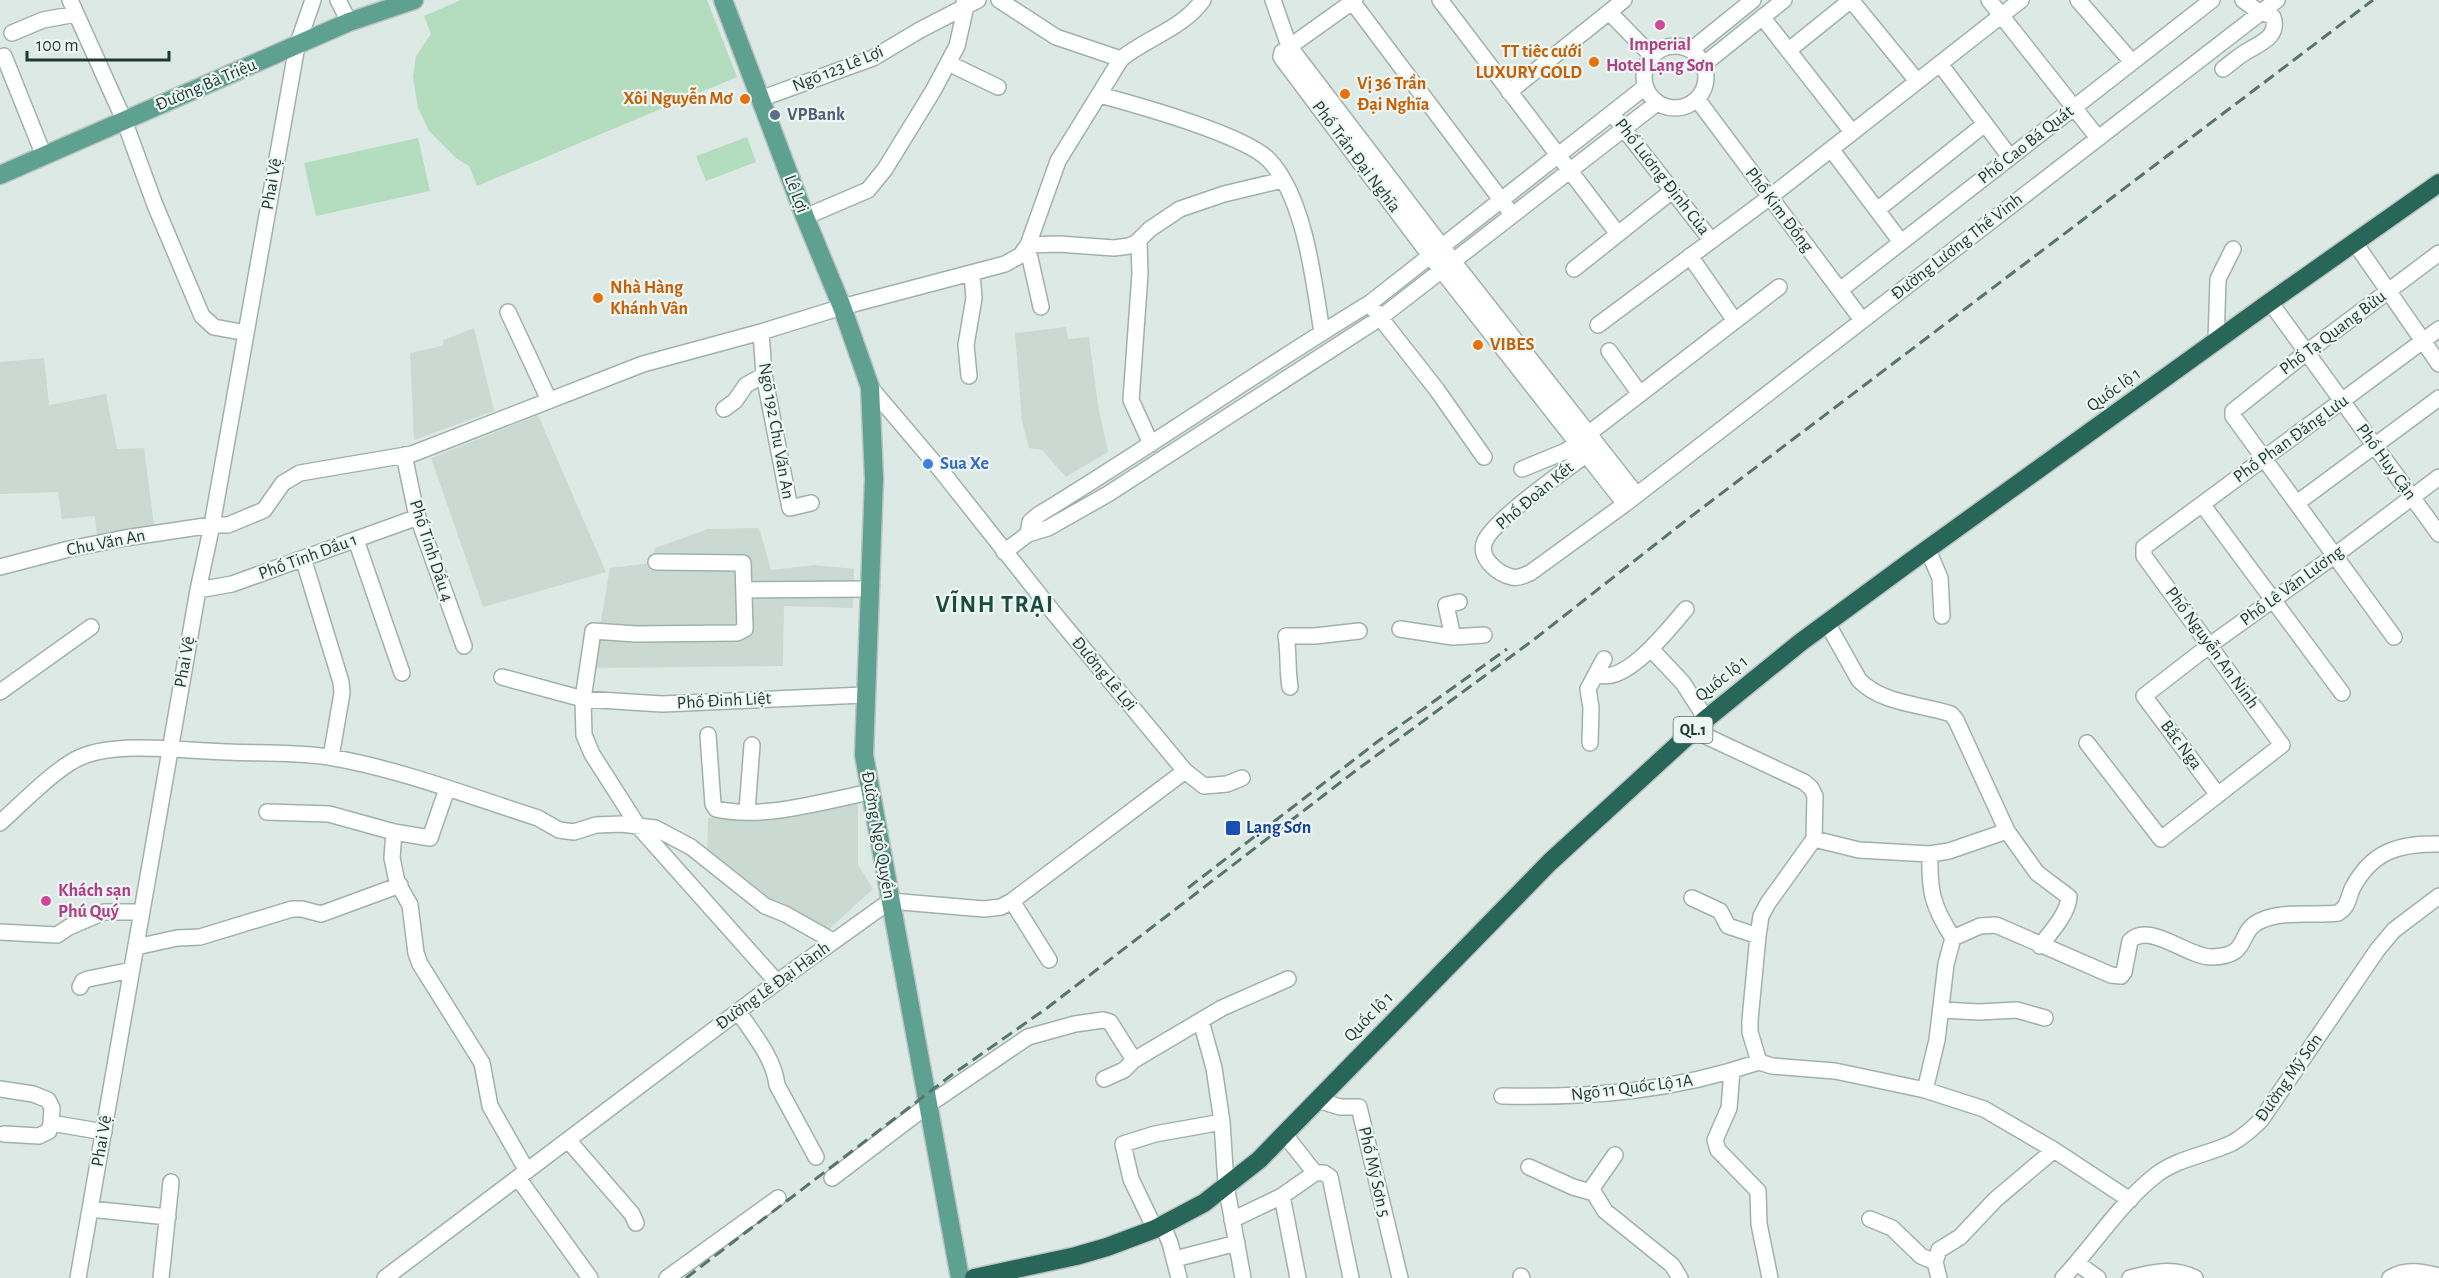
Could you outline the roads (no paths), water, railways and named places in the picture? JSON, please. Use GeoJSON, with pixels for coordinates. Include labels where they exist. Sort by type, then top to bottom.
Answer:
{"type":"FeatureCollection","features":[{"type":"Feature","properties":{"kind":"highway","name":"Quốc lộ 1"},"geometry":{"type":"LineString","coordinates":[[974,1278],[1076,1256],[1159,1227],[1204,1203],[1259,1160],[1285,1135],[1550,862],[1699,724],[1827,623],[1928,549],[2439,183]]}},
{"type":"Feature","properties":{"kind":"main road","name":"Đường Bà Triệu"},"geometry":{"type":"LineString","coordinates":[[0,175],[350,22],[414,0]]}},
{"type":"Feature","properties":{"kind":"main road","name":"Lê Lợi"},"geometry":{"type":"LineString","coordinates":[[723,0],[805,217],[842,307],[870,387]]}},
{"type":"Feature","properties":{"kind":"main road","name":"Đường Ngô Quyền"},"geometry":{"type":"LineString","coordinates":[[870,387],[874,479],[864,695],[864,755],[960,1278]]}},
{"type":"Feature","properties":{"kind":"street","name":"Phai Vệ"},"geometry":{"type":"LineString","coordinates":[[78,1278],[170,747],[297,46],[313,0]]}},
{"type":"Feature","properties":{"kind":"street"},"geometry":{"type":"LineString","coordinates":[[338,0],[350,22]]}},
{"type":"Feature","properties":{"kind":"street"},"geometry":{"type":"LineString","coordinates":[[999,0],[1056,37],[1121,58]]}},
{"type":"Feature","properties":{"kind":"street"},"geometry":{"type":"LineString","coordinates":[[1024,16],[1027,0]]}},
{"type":"Feature","properties":{"kind":"street"},"geometry":{"type":"LineString","coordinates":[[1041,307],[1026,247],[1058,161],[1121,58],[1131,50],[1184,21],[1203,0]]}},
{"type":"Feature","properties":{"kind":"street","name":"Phố Trần Đại Nghĩa"},"geometry":{"type":"LineString","coordinates":[[1273,0],[1285,52],[1448,266]]}},
{"type":"Feature","properties":{"kind":"street"},"geometry":{"type":"LineString","coordinates":[[1440,0],[1618,234]]}},
{"type":"Feature","properties":{"kind":"street"},"geometry":{"type":"LineString","coordinates":[[1509,92],[1624,0]]}},
{"type":"Feature","properties":{"kind":"street"},"geometry":{"type":"LineString","coordinates":[[1691,50],[1753,0]]}},
{"type":"Feature","properties":{"kind":"street"},"geometry":{"type":"LineString","coordinates":[[1703,65],[1784,0]]}},
{"type":"Feature","properties":{"kind":"street"},"geometry":{"type":"LineString","coordinates":[[1789,51],[1851,0],[1917,81]]}},
{"type":"Feature","properties":{"kind":"street"},"geometry":{"type":"LineString","coordinates":[[1989,0],[2098,138]]}},
{"type":"Feature","properties":{"kind":"street"},"geometry":{"type":"LineString","coordinates":[[1598,325],[1770,197],[2021,0]]}},
{"type":"Feature","properties":{"kind":"street"},"geometry":{"type":"LineString","coordinates":[[2078,0],[2132,62]]}},
{"type":"Feature","properties":{"kind":"street","name":"Phố Cao Bá Quát"},"geometry":{"type":"LineString","coordinates":[[1840,290],[2212,0]]}},
{"type":"Feature","properties":{"kind":"street"},"geometry":{"type":"LineString","coordinates":[[2223,69],[2250,49],[2266,42],[2273,29],[2274,20],[2243,0]]}},
{"type":"Feature","properties":{"kind":"street","name":"Đường Lương Thế Vinh"},"geometry":{"type":"LineString","coordinates":[[1530,573],[1630,499],[2277,0]]}},
{"type":"Feature","properties":{"kind":"street"},"geometry":{"type":"LineString","coordinates":[[1285,52],[1353,1],[1514,216]]}},
{"type":"Feature","properties":{"kind":"street"},"geometry":{"type":"LineString","coordinates":[[805,217],[868,190],[899,146],[948,63],[957,46],[969,2]]}},
{"type":"Feature","properties":{"kind":"street","name":"Ngõ 123 Lê Lợi"},"geometry":{"type":"LineString","coordinates":[[760,99],[873,58],[969,2]]}},
{"type":"Feature","properties":{"kind":"street"},"geometry":{"type":"LineString","coordinates":[[12,33],[73,7],[124,120],[155,205],[202,316],[214,327],[246,333]]}},
{"type":"Feature","properties":{"kind":"street"},"geometry":{"type":"LineString","coordinates":[[1609,12],[1652,56]]}},
{"type":"Feature","properties":{"kind":"street"},"geometry":{"type":"LineString","coordinates":[[1762,18],[1852,132]]}},
{"type":"Feature","properties":{"kind":"street"},"geometry":{"type":"LineString","coordinates":[[1671,46],[1681,46],[1691,50],[1703,65],[1706,83],[1697,99],[1682,108],[1665,107],[1657,103],[1646,87],[1645,70],[1652,56],[1661,49],[1671,46]]}},
{"type":"Feature","properties":{"kind":"street"},"geometry":{"type":"LineString","coordinates":[[4,56],[44,156]]}},
{"type":"Feature","properties":{"kind":"street"},"geometry":{"type":"LineString","coordinates":[[948,63],[998,87]]}},
{"type":"Feature","properties":{"kind":"street"},"geometry":{"type":"LineString","coordinates":[[1940,64],[2010,157]]}},
{"type":"Feature","properties":{"kind":"street"},"geometry":{"type":"LineString","coordinates":[[1028,534],[1030,522],[1038,514],[1097,479],[1370,303],[1646,87]]}},
{"type":"Feature","properties":{"kind":"street"},"geometry":{"type":"LineString","coordinates":[[1100,95],[1179,119],[1257,150],[1269,160],[1283,180],[1301,223],[1321,354]]}},
{"type":"Feature","properties":{"kind":"street","name":"Phố Kim Đồng"},"geometry":{"type":"LineString","coordinates":[[1697,99],[1862,320]]}},
{"type":"Feature","properties":{"kind":"street"},"geometry":{"type":"LineString","coordinates":[[1004,552],[1028,534],[1048,528],[1108,494],[1321,354],[1380,318],[1657,103]]}},
{"type":"Feature","properties":{"kind":"street","name":"Phố Lương Định Của"},"geometry":{"type":"LineString","coordinates":[[1612,113],[1711,240]]}},
{"type":"Feature","properties":{"kind":"street"},"geometry":{"type":"LineString","coordinates":[[1877,210],[1985,124]]}},
{"type":"Feature","properties":{"kind":"street"},"geometry":{"type":"LineString","coordinates":[[1831,149],[1901,242]]}},
{"type":"Feature","properties":{"kind":"street"},"geometry":{"type":"LineString","coordinates":[[1026,247],[1059,244],[1114,248],[1129,246],[1139,241],[1159,223],[1196,203],[1283,180]]}},
{"type":"Feature","properties":{"kind":"street"},"geometry":{"type":"LineString","coordinates":[[1574,269],[1672,190]]}},
{"type":"Feature","properties":{"kind":"street"},"geometry":{"type":"LineString","coordinates":[[1139,241],[1140,274],[1131,400],[1151,444]]}},
{"type":"Feature","properties":{"kind":"street"},"geometry":{"type":"LineString","coordinates":[[2355,243],[2439,364]]}},
{"type":"Feature","properties":{"kind":"street","name":"Chu Văn An"},"geometry":{"type":"LineString","coordinates":[[0,567],[125,538],[212,525],[228,525],[264,510],[283,483],[300,473],[404,455],[468,433],[643,364],[842,307],[1005,264],[1021,255],[1026,247]]}},
{"type":"Feature","properties":{"kind":"street"},"geometry":{"type":"LineString","coordinates":[[2216,342],[2218,279],[2233,249]]}},
{"type":"Feature","properties":{"kind":"street","name":"Phố Tạ Quang Bửu"},"geometry":{"type":"LineString","coordinates":[[2263,458],[2232,416],[2237,406],[2439,253]]}},
{"type":"Feature","properties":{"kind":"street"},"geometry":{"type":"LineString","coordinates":[[1690,256],[1736,321]]}},
{"type":"Feature","properties":{"kind":"street"},"geometry":{"type":"LineString","coordinates":[[1448,266],[1630,499]]}},
{"type":"Feature","properties":{"kind":"street"},"geometry":{"type":"LineString","coordinates":[[969,376],[966,345],[974,298],[972,274]]}},
{"type":"Feature","properties":{"kind":"street"},"geometry":{"type":"LineString","coordinates":[[1522,469],[1585,443],[1640,394],[1779,287]]}},
{"type":"Feature","properties":{"kind":"street","name":"Phố Huy Cận"},"geometry":{"type":"LineString","coordinates":[[2270,302],[2439,534]]}},
{"type":"Feature","properties":{"kind":"street"},"geometry":{"type":"LineString","coordinates":[[1370,303],[1484,457]]}},
{"type":"Feature","properties":{"kind":"street"},"geometry":{"type":"LineString","coordinates":[[508,312],[549,400]]}},
{"type":"Feature","properties":{"kind":"street","name":"Phố Phan Đăng Lưu"},"geometry":{"type":"LineString","coordinates":[[2143,550],[2439,328]]}},
{"type":"Feature","properties":{"kind":"street","name":"Ngõ 192 Chu Văn An"},"geometry":{"type":"LineString","coordinates":[[761,332],[764,375],[790,508],[812,503]]}},
{"type":"Feature","properties":{"kind":"street"},"geometry":{"type":"LineString","coordinates":[[1608,351],[1640,394]]}},
{"type":"Feature","properties":{"kind":"street"},"geometry":{"type":"LineString","coordinates":[[724,409],[732,405],[746,385],[764,375]]}},
{"type":"Feature","properties":{"kind":"street","name":"Đường Lê Lợi"},"geometry":{"type":"LineString","coordinates":[[870,387],[943,473],[1004,552],[1185,771],[1204,786],[1227,784],[1242,778]]}},
{"type":"Feature","properties":{"kind":"street"},"geometry":{"type":"LineString","coordinates":[[2297,503],[2439,398]]}},
{"type":"Feature","properties":{"kind":"street"},"geometry":{"type":"LineString","coordinates":[[1186,421],[1197,436]]}},
{"type":"Feature","properties":{"kind":"street","name":"Phố Đoàn Kết"},"geometry":{"type":"LineString","coordinates":[[1530,573],[1518,578],[1511,577],[1491,565],[1484,554],[1485,542],[1497,524],[1585,443]]}},
{"type":"Feature","properties":{"kind":"street","name":"Phố Tinh Dầu 4"},"geometry":{"type":"LineString","coordinates":[[404,455],[418,517],[464,646]]}},
{"type":"Feature","properties":{"kind":"street"},"geometry":{"type":"LineString","coordinates":[[2263,458],[2394,637]]}},
{"type":"Feature","properties":{"kind":"street","name":"Phố Lê Văn Lương"},"geometry":{"type":"LineString","coordinates":[[2144,696],[2439,477]]}},
{"type":"Feature","properties":{"kind":"street"},"geometry":{"type":"LineString","coordinates":[[1097,479],[1108,494]]}},
{"type":"Feature","properties":{"kind":"street"},"geometry":{"type":"LineString","coordinates":[[2202,504],[2342,693]]}},
{"type":"Feature","properties":{"kind":"street","name":"Phố Tinh Dầu 1"},"geometry":{"type":"LineString","coordinates":[[198,590],[232,584],[418,517]]}},
{"type":"Feature","properties":{"kind":"street"},"geometry":{"type":"LineString","coordinates":[[356,540],[402,673]]}},
{"type":"Feature","properties":{"kind":"street"},"geometry":{"type":"LineString","coordinates":[[1928,549],[1941,584],[1942,616]]}},
{"type":"Feature","properties":{"kind":"street","name":"Phố Nguyễn An Ninh"},"geometry":{"type":"LineString","coordinates":[[2143,550],[2144,556],[2282,745],[2218,795]]}},
{"type":"Feature","properties":{"kind":"street"},"geometry":{"type":"LineString","coordinates":[[303,558],[341,682],[342,693],[331,758]]}},
{"type":"Feature","properties":{"kind":"street"},"geometry":{"type":"LineString","coordinates":[[656,562],[743,564],[745,629],[737,633],[636,634],[593,631],[583,699],[584,735],[592,754],[638,826],[777,982]]}},
{"type":"Feature","properties":{"kind":"street"},"geometry":{"type":"LineString","coordinates":[[744,591],[869,589]]}},
{"type":"Feature","properties":{"kind":"street"},"geometry":{"type":"LineString","coordinates":[[1453,638],[1446,605],[1460,602]]}},
{"type":"Feature","properties":{"kind":"street"},"geometry":{"type":"LineString","coordinates":[[1597,674],[1605,676],[1624,669],[1651,649],[1686,609]]}},
{"type":"Feature","properties":{"kind":"street"},"geometry":{"type":"LineString","coordinates":[[1827,623],[1859,680],[1866,687],[1890,699],[1951,714],[1956,720],[2007,831],[2037,873],[2069,897],[2069,902],[2057,923],[2040,946]]}},
{"type":"Feature","properties":{"kind":"street"},"geometry":{"type":"LineString","coordinates":[[0,692],[92,627]]}},
{"type":"Feature","properties":{"kind":"street"},"geometry":{"type":"LineString","coordinates":[[1400,628],[1453,638],[1484,635]]}},
{"type":"Feature","properties":{"kind":"street"},"geometry":{"type":"LineString","coordinates":[[1290,687],[1286,667],[1289,652],[1286,636],[1315,636],[1359,631]]}},
{"type":"Feature","properties":{"kind":"street"},"geometry":{"type":"LineString","coordinates":[[1651,649],[1683,682],[1699,724],[1804,782],[1811,788],[1816,805],[1814,839],[1761,916],[1750,1020],[1750,1032],[1759,1062],[1772,1066],[1835,1071],[1925,1090],[1984,1109],[2054,1150],[2130,1200]]}},
{"type":"Feature","properties":{"kind":"street"},"geometry":{"type":"LineString","coordinates":[[1590,743],[1591,708],[1588,689],[1604,659]]}},
{"type":"Feature","properties":{"kind":"street","name":"Phố Đinh Liệt"},"geometry":{"type":"LineString","coordinates":[[502,677],[583,699],[662,704],[864,695]]}},
{"type":"Feature","properties":{"kind":"street","name":"Bắc Nga"},"geometry":{"type":"LineString","coordinates":[[2144,696],[2218,795]]}},
{"type":"Feature","properties":{"kind":"street"},"geometry":{"type":"LineString","coordinates":[[708,735],[713,807],[726,811],[772,810],[870,792]]}},
{"type":"Feature","properties":{"kind":"street"},"geometry":{"type":"LineString","coordinates":[[2087,743],[2161,839],[2218,795]]}},
{"type":"Feature","properties":{"kind":"street"},"geometry":{"type":"LineString","coordinates":[[747,811],[752,745]]}},
{"type":"Feature","properties":{"kind":"street"},"geometry":{"type":"LineString","coordinates":[[0,823],[67,764],[80,757],[126,749],[170,747],[331,758],[394,771],[538,818],[559,830],[574,832],[596,825],[621,824],[655,828],[691,847],[765,906],[785,914],[833,942]]}},
{"type":"Feature","properties":{"kind":"street"},"geometry":{"type":"LineString","coordinates":[[890,901],[984,909],[1001,907],[1185,771]]}},
{"type":"Feature","properties":{"kind":"street"},"geometry":{"type":"LineString","coordinates":[[267,812],[329,814],[426,839],[430,838],[447,789]]}},
{"type":"Feature","properties":{"kind":"street"},"geometry":{"type":"LineString","coordinates":[[1814,839],[1859,850],[1930,854],[1949,851],[2007,831]]}},
{"type":"Feature","properties":{"kind":"street"},"geometry":{"type":"LineString","coordinates":[[394,832],[392,858],[399,885],[410,905],[416,953],[420,964],[482,1063],[490,1106],[522,1175],[590,1278]]}},
{"type":"Feature","properties":{"kind":"street"},"geometry":{"type":"LineString","coordinates":[[1953,938],[1980,927],[1996,925],[2040,946],[2121,976],[2124,972],[2130,940],[2136,936],[2161,938],[2200,956],[2229,955],[2240,948],[2251,928],[2260,921],[2280,916],[2338,913],[2344,909],[2364,871],[2373,860],[2382,854],[2422,844],[2439,844]]}},
{"type":"Feature","properties":{"kind":"street"},"geometry":{"type":"LineString","coordinates":[[1925,1090],[1942,1010],[1946,964],[1953,938],[1932,898],[1930,854]]}},
{"type":"Feature","properties":{"kind":"street"},"geometry":{"type":"LineString","coordinates":[[136,947],[177,938],[200,937],[292,909],[321,914],[399,885]]}},
{"type":"Feature","properties":{"kind":"street","name":"Đường Mỹ Sơn"},"geometry":{"type":"LineString","coordinates":[[2063,1278],[2130,1200],[2156,1175],[2169,1166],[2232,1143],[2248,1133],[2261,1120],[2378,949],[2394,930],[2439,896]]}},
{"type":"Feature","properties":{"kind":"street"},"geometry":{"type":"LineString","coordinates":[[1692,898],[1720,911],[1728,926],[1758,936]]}},
{"type":"Feature","properties":{"kind":"street","name":"Đường Lê Đại Hành"},"geometry":{"type":"LineString","coordinates":[[385,1278],[738,1011],[890,901]]}},
{"type":"Feature","properties":{"kind":"street"},"geometry":{"type":"LineString","coordinates":[[1012,901],[1049,960]]}},
{"type":"Feature","properties":{"kind":"street"},"geometry":{"type":"LineString","coordinates":[[0,932],[57,935],[69,927],[104,912],[142,912]]}},
{"type":"Feature","properties":{"kind":"street"},"geometry":{"type":"LineString","coordinates":[[80,987],[83,981],[88,979],[132,970]]}},
{"type":"Feature","properties":{"kind":"street"},"geometry":{"type":"LineString","coordinates":[[1104,1079],[1124,1070],[1134,1060],[1222,1008],[1287,979]]}},
{"type":"Feature","properties":{"kind":"street"},"geometry":{"type":"LineString","coordinates":[[1942,1010],[1968,1012],[2018,1010],[2045,1018]]}},
{"type":"Feature","properties":{"kind":"street"},"geometry":{"type":"LineString","coordinates":[[738,1011],[773,1066],[777,1085],[816,1156]]}},
{"type":"Feature","properties":{"kind":"street"},"geometry":{"type":"LineString","coordinates":[[832,1178],[928,1105],[1028,1037],[1075,1024],[1103,1020],[1110,1022],[1134,1060]]}},
{"type":"Feature","properties":{"kind":"street"},"geometry":{"type":"LineString","coordinates":[[1201,1021],[1214,1068],[1222,1122],[1226,1185],[1243,1278]]}},
{"type":"Feature","properties":{"kind":"street","name":"Ngõ 11 Quốc Lộ 1A"},"geometry":{"type":"LineString","coordinates":[[1502,1096],[1551,1097],[1610,1094],[1664,1087],[1732,1071],[1759,1062]]}},
{"type":"Feature","properties":{"kind":"street"},"geometry":{"type":"LineString","coordinates":[[1732,1071],[1729,1108],[1715,1136],[1716,1145],[1758,1191],[1759,1224],[1770,1278]]}},
{"type":"Feature","properties":{"kind":"street"},"geometry":{"type":"LineString","coordinates":[[0,1089],[33,1094],[48,1100],[51,1107],[49,1131],[39,1136],[4,1134]]}},
{"type":"Feature","properties":{"kind":"street","name":"Phố Mỹ Sơn 5"},"geometry":{"type":"LineString","coordinates":[[1317,1100],[1340,1107],[1359,1107],[1400,1278]]}},
{"type":"Feature","properties":{"kind":"street"},"geometry":{"type":"LineString","coordinates":[[1179,1278],[1175,1259],[1131,1179],[1123,1143],[1155,1134],[1222,1122]]}},
{"type":"Feature","properties":{"kind":"street"},"geometry":{"type":"LineString","coordinates":[[51,1123],[104,1132]]}},
{"type":"Feature","properties":{"kind":"street"},"geometry":{"type":"LineString","coordinates":[[1285,1135],[1315,1173]]}},
{"type":"Feature","properties":{"kind":"street"},"geometry":{"type":"LineString","coordinates":[[568,1140],[632,1214],[636,1223]]}},
{"type":"Feature","properties":{"kind":"street"},"geometry":{"type":"LineString","coordinates":[[1939,1278],[1935,1262],[1939,1250],[1960,1237],[1996,1199],[2054,1150]]}},
{"type":"Feature","properties":{"kind":"street"},"geometry":{"type":"LineString","coordinates":[[1590,1191],[1615,1155]]}},
{"type":"Feature","properties":{"kind":"street"},"geometry":{"type":"LineString","coordinates":[[1529,1167],[1573,1187],[1590,1191],[1605,1211],[1672,1264],[1680,1278]]}},
{"type":"Feature","properties":{"kind":"street"},"geometry":{"type":"LineString","coordinates":[[1233,1220],[1282,1196],[1315,1173],[1324,1173],[1330,1178],[1351,1278]]}},
{"type":"Feature","properties":{"kind":"street"},"geometry":{"type":"LineString","coordinates":[[161,1278],[171,1182]]}},
{"type":"Feature","properties":{"kind":"street"},"geometry":{"type":"LineString","coordinates":[[1282,1196],[1298,1278]]}},
{"type":"Feature","properties":{"kind":"street"},"geometry":{"type":"LineString","coordinates":[[667,1278],[778,1198]]}},
{"type":"Feature","properties":{"kind":"street"},"geometry":{"type":"LineString","coordinates":[[90,1209],[168,1217]]}},
{"type":"Feature","properties":{"kind":"street"},"geometry":{"type":"LineString","coordinates":[[1870,1219],[1892,1228],[1921,1256],[1935,1262]]}},
{"type":"Feature","properties":{"kind":"street"},"geometry":{"type":"LineString","coordinates":[[1175,1259],[1237,1243]]}},
{"type":"Feature","properties":{"kind":"street"},"geometry":{"type":"LineString","coordinates":[[2078,1263],[2098,1278]]}},
{"type":"Feature","properties":{"kind":"street"},"geometry":{"type":"LineString","coordinates":[[2130,1278],[2171,1270],[2184,1272],[2195,1278]]}},
{"type":"Feature","properties":{"kind":"street"},"geometry":{"type":"LineString","coordinates":[[2390,1278],[2405,1272],[2416,1271],[2439,1276]]}},
{"type":"Feature","properties":{"kind":"railway"},"geometry":{"type":"LineString","coordinates":[[686,1278],[953,1074],[1047,1008],[1354,772],[1532,641],[1689,518],[2373,0]]}},
{"type":"Feature","properties":{"kind":"railway"},"geometry":{"type":"LineString","coordinates":[[1188,888],[1377,742],[1507,649]]}},
{"type":"Feature","properties":{"kind":"place","name":"Imperial Hotel Lạng Sơn"},"geometry":{"type":"Point","coordinates":[1660,25]}},
{"type":"Feature","properties":{"kind":"place","name":"TT tiêc cưới LUXURY GOLD"},"geometry":{"type":"Point","coordinates":[1594,62]}},
{"type":"Feature","properties":{"kind":"place","name":"Vị 36 Trần Đại Nghĩa"},"geometry":{"type":"Point","coordinates":[1345,94]}},
{"type":"Feature","properties":{"kind":"place","name":"Xôi Nguyễn Mơ"},"geometry":{"type":"Point","coordinates":[745,99]}},
{"type":"Feature","properties":{"kind":"place","name":"VPBank"},"geometry":{"type":"Point","coordinates":[775,115]}},
{"type":"Feature","properties":{"kind":"place","name":"Nhà Hàng Khánh Vân"},"geometry":{"type":"Point","coordinates":[598,298]}},
{"type":"Feature","properties":{"kind":"place","name":"VIBES"},"geometry":{"type":"Point","coordinates":[1478,345]}},
{"type":"Feature","properties":{"kind":"place","name":"Sua Xe"},"geometry":{"type":"Point","coordinates":[928,464]}},
{"type":"Feature","properties":{"kind":"place","name":"Lạng Sơn"},"geometry":{"type":"Point","coordinates":[1233,828]}},
{"type":"Feature","properties":{"kind":"place","name":"Khách sạn Phú Quý"},"geometry":{"type":"Point","coordinates":[46,901]}},
{"type":"Feature","properties":{"kind":"district","name":"VĨNH TRẠI"},"geometry":{"type":"Point","coordinates":[995,605]}}]}
